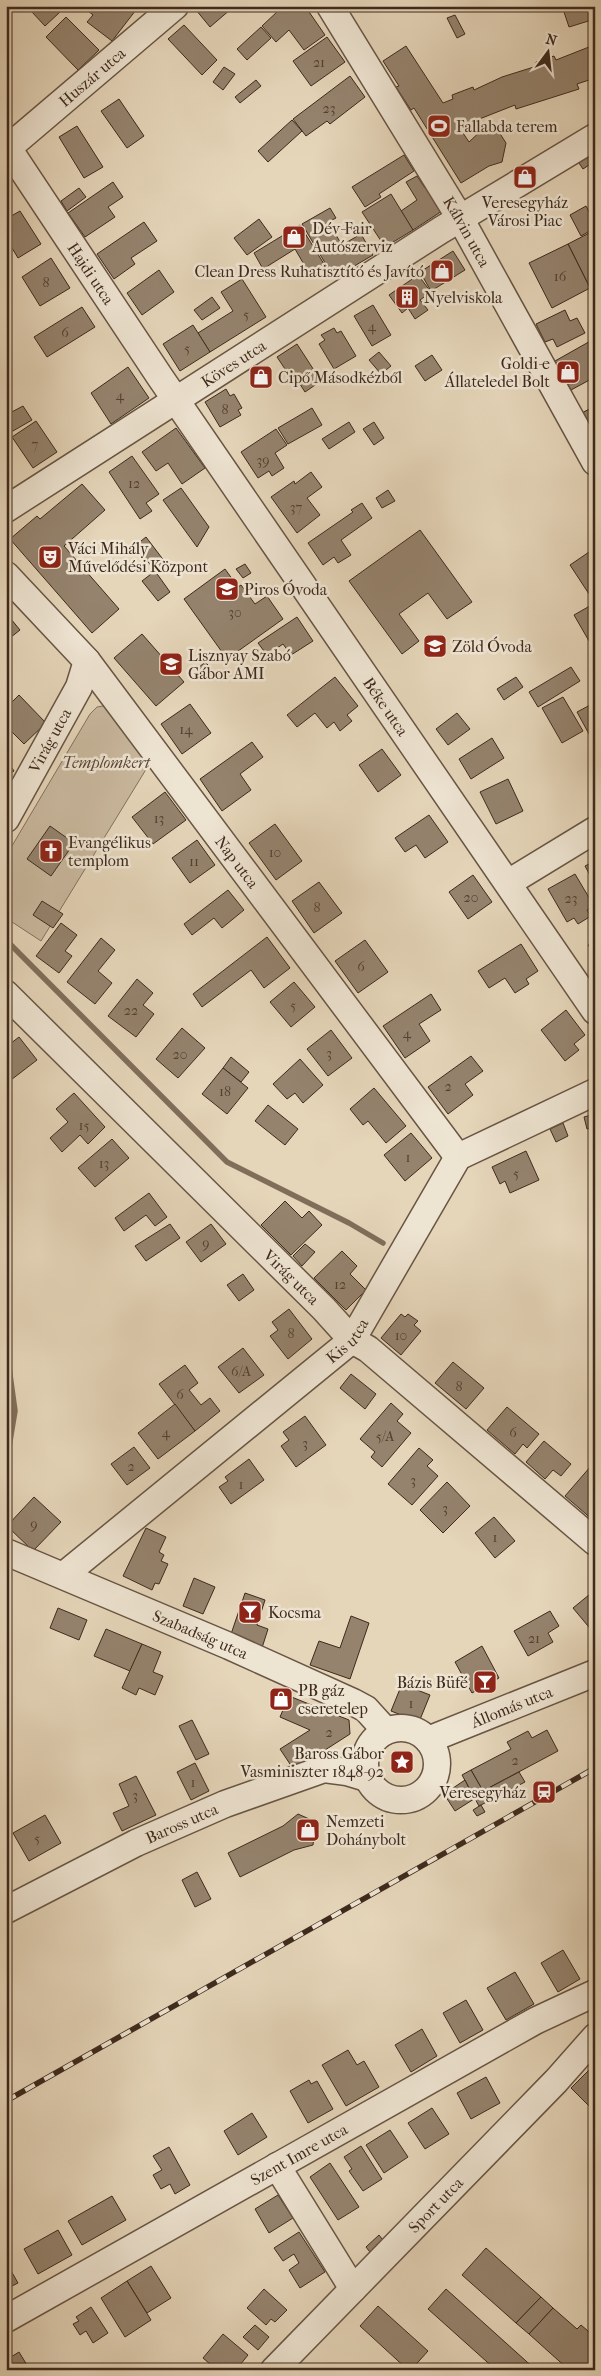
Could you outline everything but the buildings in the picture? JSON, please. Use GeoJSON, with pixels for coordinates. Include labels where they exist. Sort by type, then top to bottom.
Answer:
{"type":"FeatureCollection","features":[{"type":"Feature","properties":{"kind":"street","name":"Huszár utca"},"geometry":{"type":"LineString","coordinates":[[7,147],[175,6]]}},
{"type":"Feature","properties":{"kind":"street","name":"Kálvin utca"},"geometry":{"type":"LineString","coordinates":[[330,6],[460,218],[595,462]]}},
{"type":"Feature","properties":{"kind":"street","name":"Köves utca"},"geometry":{"type":"LineString","coordinates":[[6,509],[460,218],[595,136]]}},
{"type":"Feature","properties":{"kind":"street","name":"Hajdi utca"},"geometry":{"type":"LineString","coordinates":[[7,147],[176,401]]}},
{"type":"Feature","properties":{"kind":"street","name":"Béke utca"},"geometry":{"type":"LineString","coordinates":[[176,401],[595,1011]]}},
{"type":"Feature","properties":{"kind":"street","name":"Nap utca"},"geometry":{"type":"LineString","coordinates":[[6,575],[87,660],[458,1157]]}},
{"type":"Feature","properties":{"kind":"street","name":"Virág utca"},"geometry":{"type":"LineString","coordinates":[[6,819],[79,686],[87,660]]}},
{"type":"Feature","properties":{"kind":"street"},"geometry":{"type":"LineString","coordinates":[[508,883],[595,830]]}},
{"type":"Feature","properties":{"kind":"street","name":"Virág utca"},"geometry":{"type":"LineString","coordinates":[[6,994],[324,1309],[352,1340],[368,1348],[595,1542]]}},
{"type":"Feature","properties":{"kind":"street"},"geometry":{"type":"LineString","coordinates":[[458,1157],[595,1092]]}},
{"type":"Feature","properties":{"kind":"street","name":"Kis utca"},"geometry":{"type":"LineString","coordinates":[[64,1575],[352,1340],[458,1157]]}},
{"type":"Feature","properties":{"kind":"street","name":"Szabadság utca"},"geometry":{"type":"LineString","coordinates":[[6,1552],[64,1575],[353,1702],[366,1709],[386,1730]]}},
{"type":"Feature","properties":{"kind":"street","name":"Állomás utca"},"geometry":{"type":"LineString","coordinates":[[428,1740],[595,1674]]}},
{"type":"Feature","properties":{"kind":"street"},"geometry":{"type":"LineString","coordinates":[[398,1728],[409,1729],[419,1733],[428,1740],[434,1751],[437,1763],[435,1776],[420,1795],[408,1800],[396,1800],[384,1796],[374,1788],[367,1778],[364,1767],[367,1750],[377,1737],[386,1730],[398,1728]]}},
{"type":"Feature","properties":{"kind":"street","name":"Baross utca"},"geometry":{"type":"LineString","coordinates":[[6,1910],[136,1843],[225,1804],[324,1769],[347,1772],[367,1778]]}},
{"type":"Feature","properties":{"kind":"street","name":"Szent Imre utca"},"geometry":{"type":"LineString","coordinates":[[6,2319],[534,2020],[595,1993]]}},
{"type":"Feature","properties":{"kind":"street","name":"Sport utca"},"geometry":{"type":"LineString","coordinates":[[274,2370],[556,2081],[595,2037]]}},
{"type":"Feature","properties":{"kind":"street"},"geometry":{"type":"LineString","coordinates":[[277,2166],[354,2289]]}},
{"type":"Feature","properties":{"kind":"green space","name":"Templomkert"},"geometry":{"type":"Polygon","coordinates":[[[109,706],[153,758],[41,941],[6,918],[6,856],[90,714],[97,707],[109,706]]]}},
{"type":"Feature","properties":{"kind":"waterway"},"geometry":{"type":"LineString","coordinates":[[6,940],[227,1162],[349,1223],[383,1243]]}},
{"type":"Feature","properties":{"kind":"waterway"},"geometry":{"type":"LineString","coordinates":[[6,1346],[15,1411],[6,1465]]}},
{"type":"Feature","properties":{"kind":"railway"},"geometry":{"type":"LineString","coordinates":[[6,2101],[595,1768]]}},
{"type":"Feature","properties":{"kind":"place","name":"Fallabda terem"},"geometry":{"type":"Point","coordinates":[439,126]}},
{"type":"Feature","properties":{"kind":"place","name":"Veresegyház Városi Piac"},"geometry":{"type":"Point","coordinates":[525,177]}},
{"type":"Feature","properties":{"kind":"place","name":"Dév-Fair Autószerviz"},"geometry":{"type":"Point","coordinates":[294,237]}},
{"type":"Feature","properties":{"kind":"place","name":"Clean Dress Ruhatisztító és Javító"},"geometry":{"type":"Point","coordinates":[442,271]}},
{"type":"Feature","properties":{"kind":"place","name":"Nyelviskola"},"geometry":{"type":"Point","coordinates":[407,297]}},
{"type":"Feature","properties":{"kind":"place","name":"Goldi-e Állateledel Bolt"},"geometry":{"type":"Point","coordinates":[568,372]}},
{"type":"Feature","properties":{"kind":"place","name":"Cipő Másodkézből"},"geometry":{"type":"Point","coordinates":[261,377]}},
{"type":"Feature","properties":{"kind":"place","name":"Váci Mihály Művelődési Központ"},"geometry":{"type":"Point","coordinates":[50,557]}},
{"type":"Feature","properties":{"kind":"place","name":"Piros Óvoda"},"geometry":{"type":"Point","coordinates":[227,589]}},
{"type":"Feature","properties":{"kind":"place","name":"Zöld Óvoda"},"geometry":{"type":"Point","coordinates":[435,646]}},
{"type":"Feature","properties":{"kind":"place","name":"Lisznyay Szabó Gábor AMI"},"geometry":{"type":"Point","coordinates":[171,664]}},
{"type":"Feature","properties":{"kind":"place","name":"Evangélikus templom"},"geometry":{"type":"Point","coordinates":[51,851]}},
{"type":"Feature","properties":{"kind":"place","name":"Kocsma"},"geometry":{"type":"Point","coordinates":[250,1612]}},
{"type":"Feature","properties":{"kind":"place","name":"Bázis Büfé"},"geometry":{"type":"Point","coordinates":[485,1682]}},
{"type":"Feature","properties":{"kind":"place","name":"PB gáz cseretelep"},"geometry":{"type":"Point","coordinates":[281,1699]}},
{"type":"Feature","properties":{"kind":"place","name":"Baross Gábor Vasminiszter 1848-92"},"geometry":{"type":"Point","coordinates":[402,1762]}},
{"type":"Feature","properties":{"kind":"place","name":"Veresegyház"},"geometry":{"type":"Point","coordinates":[544,1792]}},
{"type":"Feature","properties":{"kind":"place","name":"Nemzeti Dohánybolt"},"geometry":{"type":"Point","coordinates":[308,1830]}}]}
